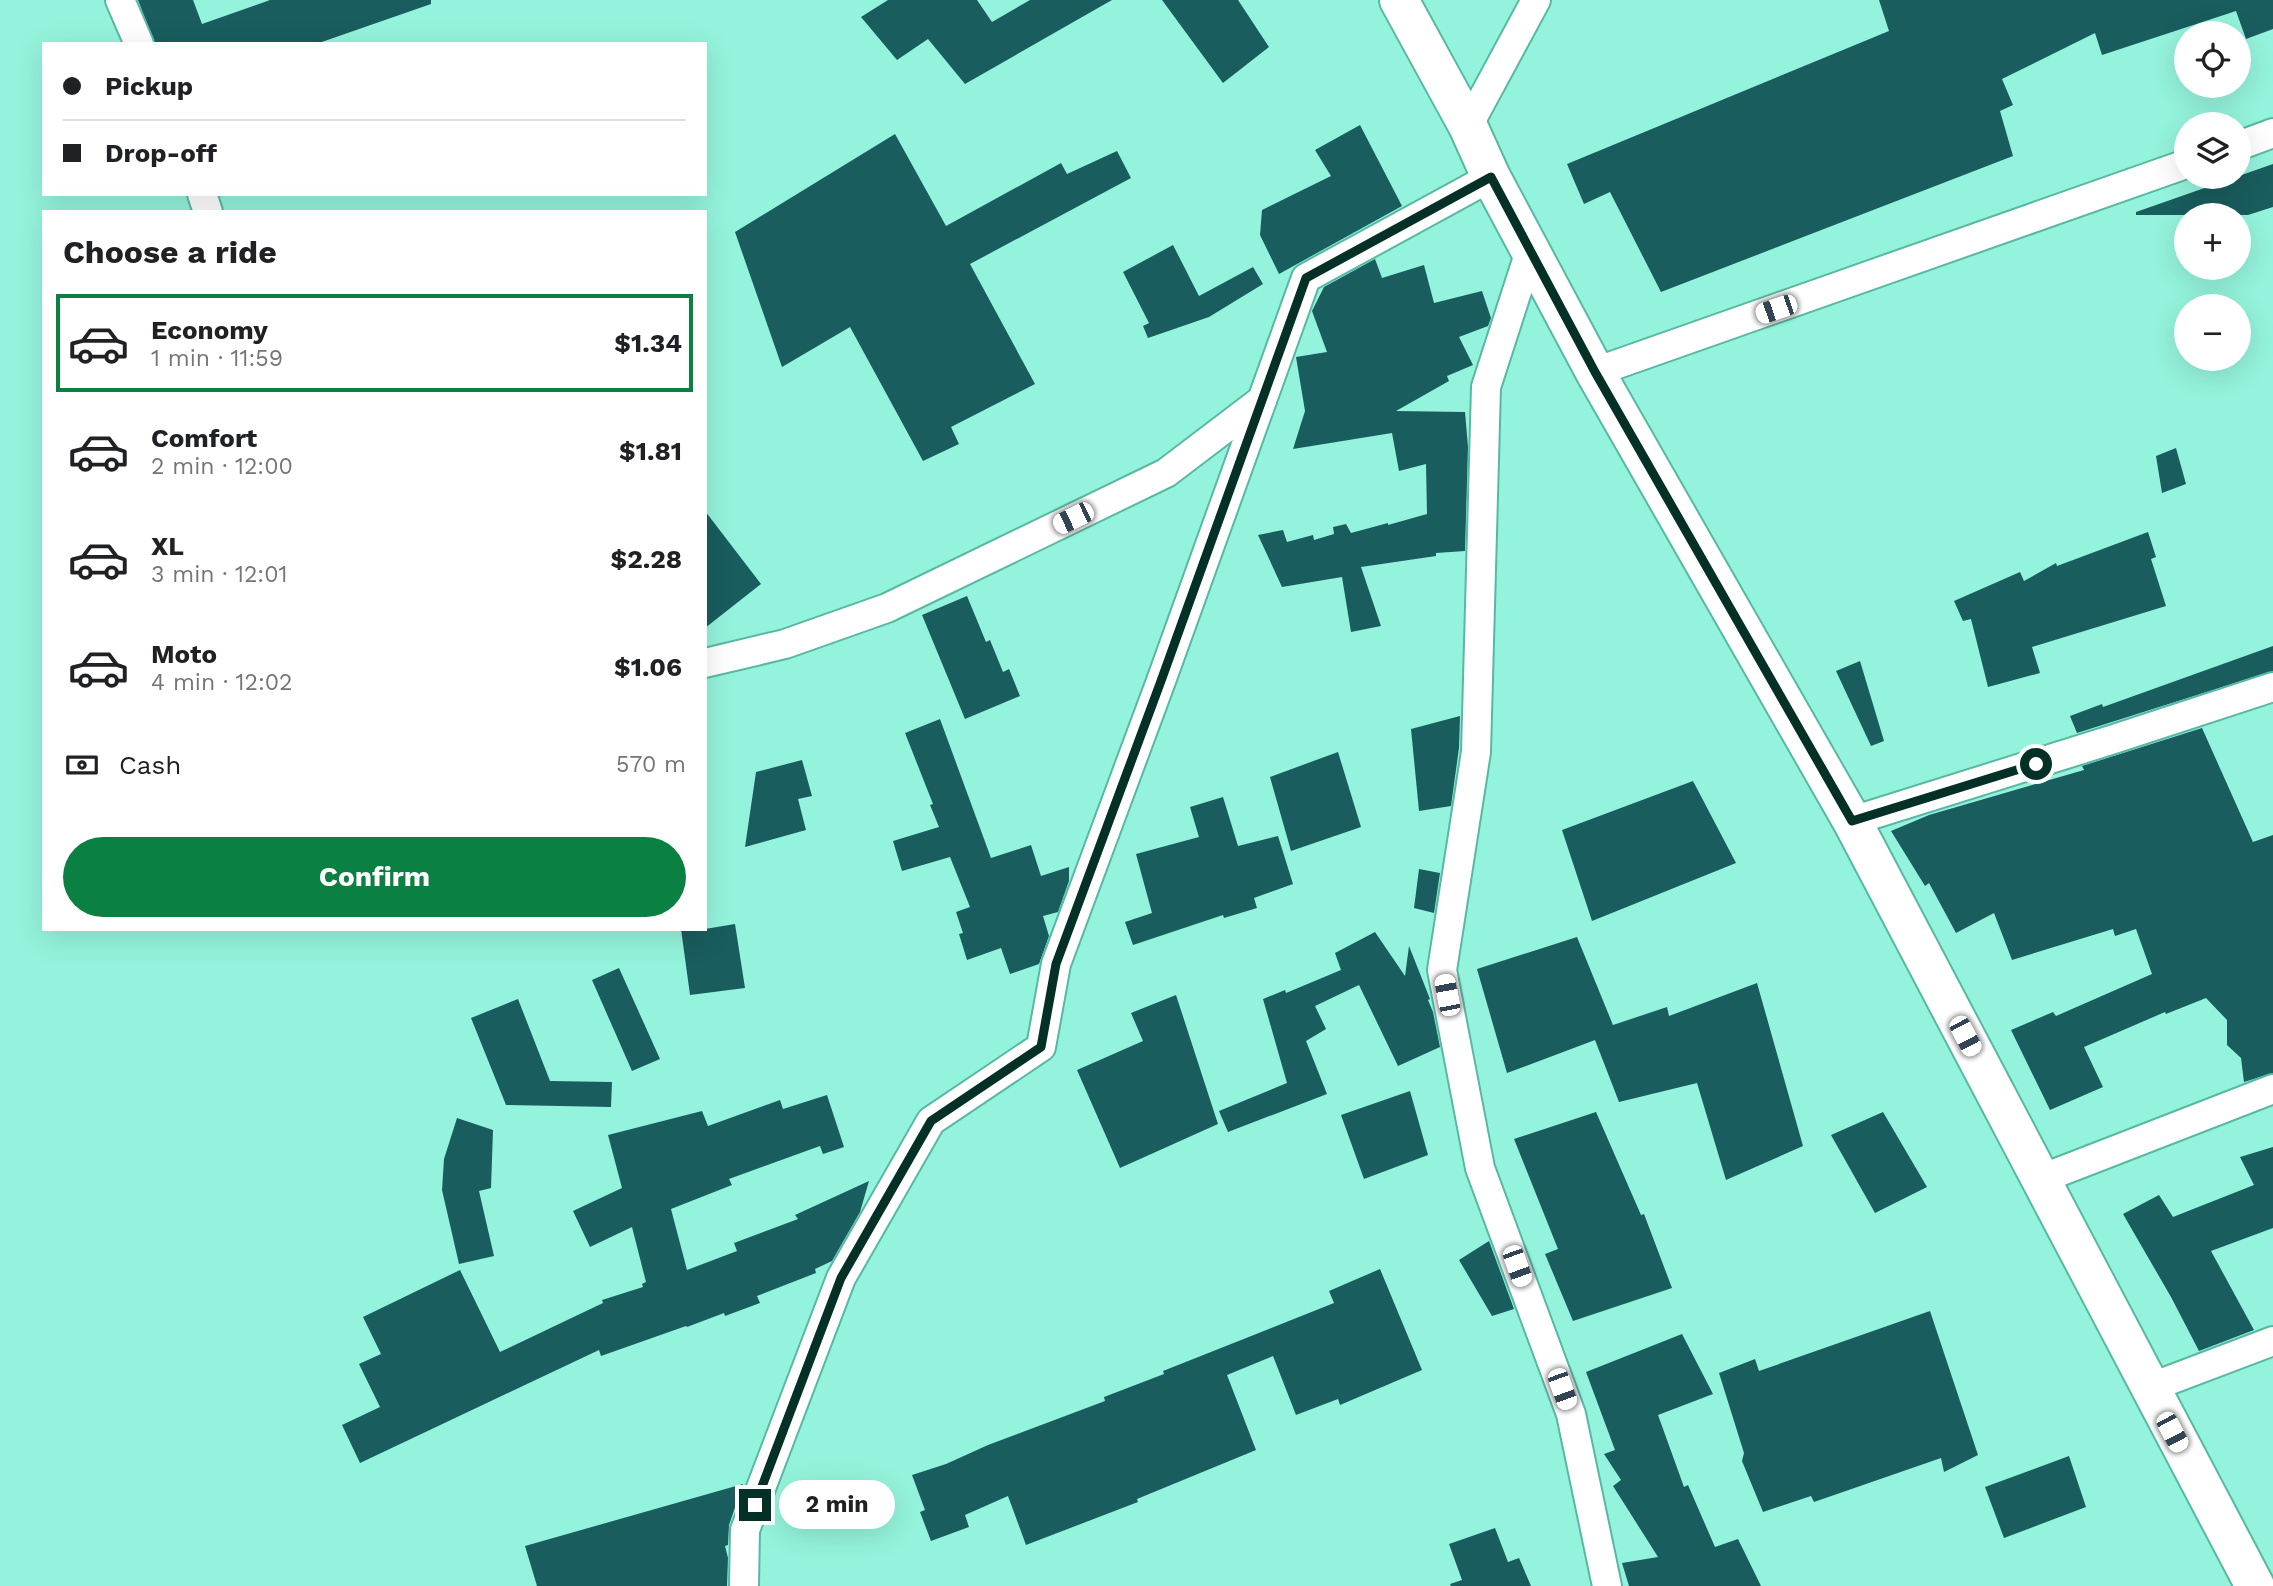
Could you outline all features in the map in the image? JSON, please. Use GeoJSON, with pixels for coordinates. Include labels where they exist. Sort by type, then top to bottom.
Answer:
{"type":"FeatureCollection","features":[{"type":"Feature","properties":{"kind":"main road"},"geometry":{"type":"LineString","coordinates":[[1399,0],[1468,126],[1491,177],[1595,372],[1852,821],[2255,1586]]}},
{"type":"Feature","properties":{"kind":"street"},"geometry":{"type":"LineString","coordinates":[[120,0],[138,42]]}},
{"type":"Feature","properties":{"kind":"street"},"geometry":{"type":"LineString","coordinates":[[1468,126],[1536,0]]}},
{"type":"Feature","properties":{"kind":"street"},"geometry":{"type":"LineString","coordinates":[[2251,142],[2273,134]]}},
{"type":"Feature","properties":{"kind":"street"},"geometry":{"type":"LineString","coordinates":[[1595,372],[2174,168]]}},
{"type":"Feature","properties":{"kind":"street"},"geometry":{"type":"LineString","coordinates":[[744,1586],[745,1530],[841,1278],[931,1121],[1041,1047],[1056,964],[1306,278],[1491,177]]}},
{"type":"Feature","properties":{"kind":"street"},"geometry":{"type":"LineString","coordinates":[[1530,251],[1486,387],[1476,752],[1443,970],[1480,1168],[1571,1414],[1607,1586]]}},
{"type":"Feature","properties":{"kind":"street"},"geometry":{"type":"LineString","coordinates":[[707,663],[785,644],[887,608],[1166,472],[1262,400]]}},
{"type":"Feature","properties":{"kind":"street"},"geometry":{"type":"LineString","coordinates":[[1852,821],[2273,687]]}},
{"type":"Feature","properties":{"kind":"street"},"geometry":{"type":"LineString","coordinates":[[2041,1179],[2273,1089]]}},
{"type":"Feature","properties":{"kind":"street"},"geometry":{"type":"LineString","coordinates":[[2149,1388],[2273,1341]]}},
{"type":"Feature","properties":{"kind":"building"},"geometry":{"type":"Polygon","coordinates":[[[138,0],[193,0],[202,24],[270,0],[431,0],[431,4],[322,42],[154,42],[138,0]]]}},
{"type":"Feature","properties":{"kind":"building"},"geometry":{"type":"Polygon","coordinates":[[[888,0],[977,0],[992,22],[1030,0],[1112,0],[965,84],[928,39],[897,60],[861,17],[888,0]]]}},
{"type":"Feature","properties":{"kind":"building"},"geometry":{"type":"Polygon","coordinates":[[[1162,0],[1238,0],[1269,47],[1223,83],[1162,0]]]}},
{"type":"Feature","properties":{"kind":"building"},"geometry":{"type":"Polygon","coordinates":[[[1879,0],[2273,0],[2273,29],[2251,37],[2251,21],[2240,21],[2236,11],[2206,21],[2174,21],[2174,31],[2102,55],[2095,33],[2002,79],[2013,105],[2000,111],[2013,156],[1661,292],[1610,192],[1584,204],[1567,164],[1889,31],[1879,0]]]}},
{"type":"Feature","properties":{"kind":"building"},"geometry":{"type":"Polygon","coordinates":[[[1360,125],[1402,206],[1279,274],[1260,235],[1262,210],[1331,176],[1315,150],[1360,125]]]}},
{"type":"Feature","properties":{"kind":"building"},"geometry":{"type":"Polygon","coordinates":[[[895,134],[946,226],[1061,163],[1067,174],[1117,151],[1131,178],[970,264],[1035,384],[951,427],[959,444],[923,461],[850,327],[782,367],[735,232],[895,134]]]}},
{"type":"Feature","properties":{"kind":"building"},"geometry":{"type":"Polygon","coordinates":[[[2273,164],[2273,207],[2251,214],[2251,203],[2174,203],[2174,215],[2136,215],[2136,212],[2202,189],[2251,189],[2251,172],[2273,164]]]}},
{"type":"Feature","properties":{"kind":"building"},"geometry":{"type":"Polygon","coordinates":[[[1173,245],[1199,296],[1253,267],[1263,284],[1209,317],[1148,338],[1143,326],[1149,323],[1123,272],[1173,245]]]}},
{"type":"Feature","properties":{"kind":"building"},"geometry":{"type":"Polygon","coordinates":[[[1375,259],[1382,278],[1424,265],[1434,303],[1482,291],[1491,318],[1488,326],[1459,337],[1473,365],[1447,376],[1449,381],[1396,411],[1465,412],[1468,447],[1465,551],[1436,553],[1436,556],[1361,567],[1381,626],[1351,632],[1342,577],[1282,587],[1258,535],[1283,530],[1287,542],[1313,535],[1314,540],[1334,534],[1333,527],[1346,524],[1351,533],[1427,514],[1426,464],[1399,471],[1392,433],[1293,449],[1305,411],[1296,357],[1327,352],[1312,311],[1324,287],[1375,259]]]}},
{"type":"Feature","properties":{"kind":"building"},"geometry":{"type":"Polygon","coordinates":[[[2176,448],[2186,484],[2162,493],[2156,456],[2176,448]]]}},
{"type":"Feature","properties":{"kind":"building"},"geometry":{"type":"Polygon","coordinates":[[[707,514],[761,584],[707,626],[707,514]]]}},
{"type":"Feature","properties":{"kind":"building"},"geometry":{"type":"Polygon","coordinates":[[[2148,532],[2156,557],[2151,559],[2166,606],[2032,647],[2040,673],[1988,687],[1971,619],[1963,621],[1954,601],[2020,572],[2024,581],[2056,563],[2057,566],[2148,532]]]}},
{"type":"Feature","properties":{"kind":"building"},"geometry":{"type":"Polygon","coordinates":[[[967,596],[986,642],[990,640],[1003,672],[1009,669],[1020,696],[965,719],[922,615],[967,596]]]}},
{"type":"Feature","properties":{"kind":"building"},"geometry":{"type":"Polygon","coordinates":[[[2273,646],[2273,671],[2077,733],[2070,716],[2102,704],[2103,707],[2273,646]]]}},
{"type":"Feature","properties":{"kind":"building"},"geometry":{"type":"Polygon","coordinates":[[[1860,661],[1884,741],[1871,746],[1836,671],[1860,661]]]}},
{"type":"Feature","properties":{"kind":"building"},"geometry":{"type":"Polygon","coordinates":[[[1460,716],[1459,748],[1451,806],[1419,811],[1411,729],[1460,716]]]}},
{"type":"Feature","properties":{"kind":"building"},"geometry":{"type":"Polygon","coordinates":[[[940,719],[991,858],[1031,845],[1041,876],[1069,867],[1069,881],[1058,912],[1043,916],[1049,936],[1039,964],[1010,974],[1001,948],[967,960],[959,934],[963,933],[956,912],[970,907],[950,857],[902,871],[893,841],[939,827],[930,805],[933,804],[905,733],[940,719]]]}},
{"type":"Feature","properties":{"kind":"building"},"geometry":{"type":"Polygon","coordinates":[[[2202,728],[2253,842],[2273,835],[2273,1073],[2244,1082],[2241,1058],[2227,1045],[2227,1020],[2206,998],[2166,1014],[2165,1012],[2084,1047],[2103,1087],[2050,1110],[2011,1030],[2053,1012],[2056,1016],[2152,974],[2136,929],[2115,936],[2113,929],[2012,960],[1994,913],[1956,933],[1929,883],[1925,886],[1891,831],[1929,815],[2084,770],[2082,766],[2202,728]]]}},
{"type":"Feature","properties":{"kind":"building"},"geometry":{"type":"Polygon","coordinates":[[[1338,752],[1361,827],[1291,851],[1270,777],[1338,752]]]}},
{"type":"Feature","properties":{"kind":"building"},"geometry":{"type":"Polygon","coordinates":[[[802,760],[812,796],[798,799],[806,830],[745,847],[756,772],[802,760]]]}},
{"type":"Feature","properties":{"kind":"building"},"geometry":{"type":"Polygon","coordinates":[[[1693,781],[1736,863],[1592,921],[1562,830],[1693,781]]]}},
{"type":"Feature","properties":{"kind":"building"},"geometry":{"type":"Polygon","coordinates":[[[1223,797],[1238,846],[1278,836],[1293,884],[1254,898],[1257,908],[1224,918],[1223,915],[1133,945],[1125,922],[1152,913],[1136,854],[1199,837],[1190,807],[1223,797]]]}},
{"type":"Feature","properties":{"kind":"building"},"geometry":{"type":"Polygon","coordinates":[[[1419,869],[1440,873],[1434,913],[1414,908],[1419,869]]]}},
{"type":"Feature","properties":{"kind":"building"},"geometry":{"type":"Polygon","coordinates":[[[735,924],[745,988],[690,995],[681,931],[707,931],[707,929],[735,924]]]}},
{"type":"Feature","properties":{"kind":"building"},"geometry":{"type":"Polygon","coordinates":[[[1375,932],[1405,976],[1409,946],[1430,999],[1428,1000],[1440,1047],[1398,1066],[1359,985],[1315,1006],[1326,1029],[1306,1041],[1327,1094],[1228,1132],[1219,1111],[1287,1083],[1263,999],[1285,990],[1286,993],[1341,970],[1335,953],[1375,932]]]}},
{"type":"Feature","properties":{"kind":"building"},"geometry":{"type":"Polygon","coordinates":[[[1577,937],[1613,1025],[1667,1007],[1669,1016],[1757,983],[1803,1146],[1726,1180],[1697,1083],[1619,1102],[1595,1040],[1507,1073],[1477,969],[1577,937]]]}},
{"type":"Feature","properties":{"kind":"building"},"geometry":{"type":"Polygon","coordinates":[[[619,968],[660,1059],[632,1071],[592,980],[619,968]]]}},
{"type":"Feature","properties":{"kind":"building"},"geometry":{"type":"Polygon","coordinates":[[[1176,995],[1218,1124],[1120,1168],[1077,1070],[1143,1041],[1131,1013],[1176,995]]]}},
{"type":"Feature","properties":{"kind":"building"},"geometry":{"type":"Polygon","coordinates":[[[518,999],[550,1081],[612,1082],[611,1107],[506,1105],[471,1018],[518,999]]]}},
{"type":"Feature","properties":{"kind":"building"},"geometry":{"type":"Polygon","coordinates":[[[1410,1091],[1428,1155],[1364,1179],[1341,1115],[1410,1091]]]}},
{"type":"Feature","properties":{"kind":"building"},"geometry":{"type":"Polygon","coordinates":[[[827,1095],[844,1147],[823,1154],[820,1146],[729,1179],[732,1185],[671,1209],[687,1270],[737,1251],[734,1243],[798,1219],[795,1215],[869,1181],[860,1212],[832,1261],[815,1269],[816,1273],[757,1296],[760,1303],[601,1356],[599,1350],[360,1463],[342,1425],[380,1407],[359,1364],[381,1354],[363,1317],[460,1270],[500,1352],[603,1303],[602,1300],[643,1287],[642,1284],[646,1282],[632,1227],[590,1247],[573,1211],[622,1188],[608,1135],[702,1111],[708,1126],[780,1100],[783,1109],[827,1095]]]}},
{"type":"Feature","properties":{"kind":"building"},"geometry":{"type":"Polygon","coordinates":[[[1596,1112],[1641,1215],[1644,1214],[1672,1288],[1573,1321],[1545,1254],[1558,1249],[1514,1139],[1596,1112]]]}},
{"type":"Feature","properties":{"kind":"building"},"geometry":{"type":"Polygon","coordinates":[[[1883,1112],[1927,1187],[1875,1213],[1831,1135],[1883,1112]]]}},
{"type":"Feature","properties":{"kind":"building"},"geometry":{"type":"Polygon","coordinates":[[[457,1118],[493,1130],[491,1188],[479,1191],[494,1256],[459,1264],[442,1190],[444,1159],[457,1118]]]}},
{"type":"Feature","properties":{"kind":"building"},"geometry":{"type":"Polygon","coordinates":[[[2273,1147],[2273,1228],[2211,1251],[2254,1330],[2199,1351],[2123,1214],[2159,1195],[2173,1217],[2254,1185],[2240,1157],[2273,1147]]]}},
{"type":"Feature","properties":{"kind":"building"},"geometry":{"type":"Polygon","coordinates":[[[1489,1241],[1514,1309],[1492,1316],[1459,1260],[1489,1241]]]}},
{"type":"Feature","properties":{"kind":"building"},"geometry":{"type":"Polygon","coordinates":[[[1380,1269],[1422,1370],[1340,1405],[1338,1399],[1296,1415],[1273,1356],[1227,1375],[1256,1450],[1137,1499],[1138,1502],[1026,1545],[1008,1496],[965,1515],[969,1527],[931,1541],[920,1512],[925,1510],[912,1475],[1105,1401],[1104,1397],[1164,1374],[1163,1371],[1334,1303],[1329,1291],[1380,1269]]]}},
{"type":"Feature","properties":{"kind":"building"},"geometry":{"type":"Polygon","coordinates":[[[1930,1311],[1978,1455],[1944,1472],[1941,1458],[1814,1502],[1811,1496],[1763,1512],[1742,1461],[1744,1453],[1719,1373],[1755,1359],[1759,1371],[1930,1311]]]}},
{"type":"Feature","properties":{"kind":"building"},"geometry":{"type":"Polygon","coordinates":[[[1682,1334],[1713,1394],[1658,1415],[1684,1487],[1688,1485],[1715,1547],[1738,1539],[1761,1586],[1629,1586],[1622,1563],[1658,1557],[1613,1486],[1621,1480],[1604,1454],[1615,1450],[1586,1372],[1682,1334]]]}},
{"type":"Feature","properties":{"kind":"building"},"geometry":{"type":"Polygon","coordinates":[[[2069,1456],[2086,1507],[2004,1538],[1985,1487],[2069,1456]]]}},
{"type":"Feature","properties":{"kind":"building"},"geometry":{"type":"Polygon","coordinates":[[[743,1484],[729,1525],[728,1545],[725,1546],[728,1558],[727,1586],[537,1586],[525,1546],[743,1484]]]}},
{"type":"Feature","properties":{"kind":"building"},"geometry":{"type":"Polygon","coordinates":[[[1495,1528],[1508,1562],[1519,1558],[1531,1586],[1451,1586],[1450,1584],[1462,1580],[1449,1544],[1495,1528]]]}},
{"type":"Feature","properties":{"kind":"route"},"geometry":{"type":"LineString","coordinates":[[755,1505],[841,1278],[931,1121],[1041,1047],[1056,964],[1306,278],[1491,177],[1595,372],[1852,821],[2036,764]]}}]}
